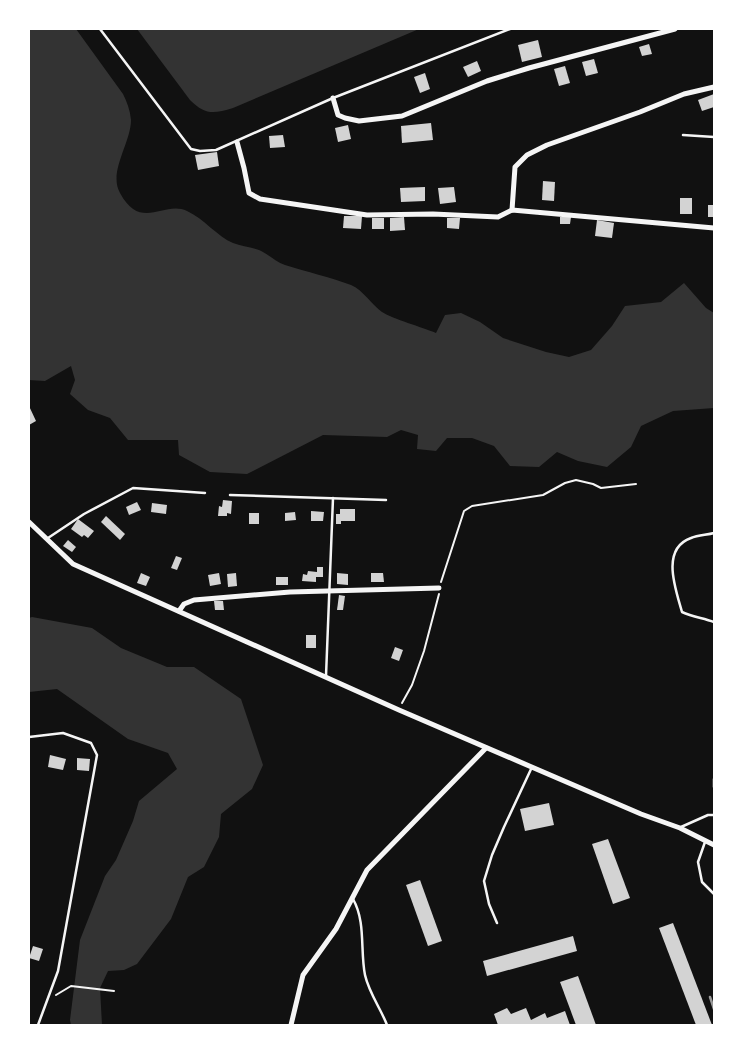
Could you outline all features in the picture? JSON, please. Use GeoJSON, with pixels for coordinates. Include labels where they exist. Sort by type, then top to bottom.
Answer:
{"type":"FeatureCollection","features":[{"type":"Feature","properties":{"kind":"street"},"geometry":{"type":"LineString","coordinates":[[332,98],[338,115],[345,118],[359,121],[402,116],[488,81],[528,68],[676,29]]}},
{"type":"Feature","properties":{"kind":"street"},"geometry":{"type":"LineString","coordinates":[[512,210],[515,167],[527,155],[547,145],[640,112],[684,94],[714,87]]}},
{"type":"Feature","properties":{"kind":"street"},"geometry":{"type":"LineString","coordinates":[[237,142],[249,193],[260,199],[367,215],[433,214],[498,218],[512,210],[714,228]]}},
{"type":"Feature","properties":{"kind":"street"},"geometry":{"type":"LineString","coordinates":[[29,522],[73,564],[399,710],[641,814],[680,828],[714,845]]}},
{"type":"Feature","properties":{"kind":"street"},"geometry":{"type":"LineString","coordinates":[[179,611],[184,604],[194,600],[290,592],[439,588]]}},
{"type":"Feature","properties":{"kind":"street"},"geometry":{"type":"LineString","coordinates":[[291,1025],[303,976],[336,929],[367,870],[486,748]]}},
{"type":"Feature","properties":{"kind":"lane"},"geometry":{"type":"LineString","coordinates":[[100,29],[191,149],[200,151],[216,150],[237,142],[332,98],[510,29]]}},
{"type":"Feature","properties":{"kind":"lane"},"geometry":{"type":"LineString","coordinates":[[683,135],[714,137]]}},
{"type":"Feature","properties":{"kind":"lane"},"geometry":{"type":"LineString","coordinates":[[47,539],[84,514],[133,488],[205,493]]}},
{"type":"Feature","properties":{"kind":"lane"},"geometry":{"type":"LineString","coordinates":[[230,494],[386,500]]}},
{"type":"Feature","properties":{"kind":"lane"},"geometry":{"type":"LineString","coordinates":[[326,676],[334,498]]}},
{"type":"Feature","properties":{"kind":"lane"},"geometry":{"type":"LineString","coordinates":[[714,533],[690,538],[682,543],[672,559],[675,585],[682,612],[714,622]]}},
{"type":"Feature","properties":{"kind":"lane"},"geometry":{"type":"LineString","coordinates":[[29,737],[63,733],[91,743],[97,755],[58,971],[38,1025]]}},
{"type":"Feature","properties":{"kind":"lane"},"geometry":{"type":"LineString","coordinates":[[497,923],[489,904],[484,881],[492,855],[532,767]]}},
{"type":"Feature","properties":{"kind":"lane"},"geometry":{"type":"LineString","coordinates":[[714,779],[714,786]]}},
{"type":"Feature","properties":{"kind":"lane"},"geometry":{"type":"LineString","coordinates":[[680,828],[708,815],[714,815]]}},
{"type":"Feature","properties":{"kind":"lane"},"geometry":{"type":"LineString","coordinates":[[706,841],[698,862],[702,882],[714,894]]}},
{"type":"Feature","properties":{"kind":"lane"},"geometry":{"type":"LineString","coordinates":[[353,897],[359,910],[362,958],[366,978],[387,1025]]}},
{"type":"Feature","properties":{"kind":"path"},"geometry":{"type":"LineString","coordinates":[[399,710],[412,685],[424,651],[439,588],[464,510],[472,506],[543,495],[565,483],[576,480],[601,488],[636,484]]}},
{"type":"Feature","properties":{"kind":"path"},"geometry":{"type":"LineString","coordinates":[[48,997],[71,986],[114,990]]}},
{"type":"Feature","properties":{"kind":"shaded area"},"geometry":{"type":"Polygon","coordinates":[[[29,29],[76,29],[123,94],[131,120],[128,138],[118,167],[117,185],[128,205],[136,211],[144,213],[178,209],[187,211],[233,243],[259,250],[285,265],[351,285],[382,312],[436,333],[445,315],[461,313],[480,322],[503,338],[546,352],[569,357],[591,350],[612,326],[625,306],[661,302],[684,283],[706,308],[714,313],[714,408],[673,411],[641,426],[631,447],[607,467],[578,461],[557,452],[539,467],[510,466],[494,446],[472,438],[447,438],[436,451],[417,449],[418,435],[401,430],[387,437],[323,435],[247,474],[210,472],[179,455],[178,440],[128,440],[110,418],[88,410],[70,394],[75,380],[71,366],[45,381],[29,380],[29,29]]]}},
{"type":"Feature","properties":{"kind":"shaded area"},"geometry":{"type":"Polygon","coordinates":[[[137,29],[419,29],[233,108],[210,112],[195,105],[190,100],[137,29]]]}},
{"type":"Feature","properties":{"kind":"shaded area"},"geometry":{"type":"Polygon","coordinates":[[[29,618],[92,628],[121,648],[167,667],[194,667],[241,699],[263,765],[252,789],[221,814],[219,837],[204,867],[188,877],[171,919],[137,964],[124,970],[108,971],[100,988],[102,1025],[71,1025],[70,1020],[80,940],[105,876],[116,860],[133,821],[139,801],[177,769],[168,753],[128,739],[57,689],[29,692],[29,618]]]}},
{"type":"Feature","properties":{"kind":"building"},"geometry":{"type":"Polygon","coordinates":[[[538,40],[542,57],[522,62],[518,45],[538,40]]]}},
{"type":"Feature","properties":{"kind":"building"},"geometry":{"type":"Polygon","coordinates":[[[649,44],[652,54],[642,56],[639,47],[649,44]]]}},
{"type":"Feature","properties":{"kind":"building"},"geometry":{"type":"Polygon","coordinates":[[[594,59],[598,73],[586,76],[582,62],[594,59]]]}},
{"type":"Feature","properties":{"kind":"building"},"geometry":{"type":"Polygon","coordinates":[[[477,61],[481,71],[468,77],[463,67],[477,61]]]}},
{"type":"Feature","properties":{"kind":"building"},"geometry":{"type":"Polygon","coordinates":[[[565,66],[570,83],[559,86],[554,69],[565,66]]]}},
{"type":"Feature","properties":{"kind":"building"},"geometry":{"type":"Polygon","coordinates":[[[425,73],[430,89],[420,93],[414,77],[425,73]]]}},
{"type":"Feature","properties":{"kind":"building"},"geometry":{"type":"Polygon","coordinates":[[[714,94],[714,107],[702,111],[698,100],[714,94]]]}},
{"type":"Feature","properties":{"kind":"building"},"geometry":{"type":"Polygon","coordinates":[[[431,123],[433,140],[402,143],[401,126],[431,123]]]}},
{"type":"Feature","properties":{"kind":"building"},"geometry":{"type":"Polygon","coordinates":[[[348,125],[351,139],[338,142],[335,128],[348,125]]]}},
{"type":"Feature","properties":{"kind":"building"},"geometry":{"type":"Polygon","coordinates":[[[283,135],[285,147],[270,148],[269,136],[283,135]]]}},
{"type":"Feature","properties":{"kind":"building"},"geometry":{"type":"Polygon","coordinates":[[[217,152],[219,166],[198,170],[195,155],[217,152]]]}},
{"type":"Feature","properties":{"kind":"building"},"geometry":{"type":"Polygon","coordinates":[[[543,181],[555,182],[554,201],[542,200],[543,181]]]}},
{"type":"Feature","properties":{"kind":"building"},"geometry":{"type":"Polygon","coordinates":[[[425,187],[425,201],[401,202],[400,188],[425,187]]]}},
{"type":"Feature","properties":{"kind":"building"},"geometry":{"type":"Polygon","coordinates":[[[454,187],[456,202],[440,204],[438,188],[454,187]]]}},
{"type":"Feature","properties":{"kind":"building"},"geometry":{"type":"Polygon","coordinates":[[[680,198],[692,198],[692,214],[680,214],[680,198]]]}},
{"type":"Feature","properties":{"kind":"building"},"geometry":{"type":"Polygon","coordinates":[[[708,205],[714,205],[714,217],[708,217],[708,205]]]}},
{"type":"Feature","properties":{"kind":"building"},"geometry":{"type":"Polygon","coordinates":[[[344,216],[362,216],[361,229],[343,228],[344,216]]]}},
{"type":"Feature","properties":{"kind":"building"},"geometry":{"type":"Polygon","coordinates":[[[404,217],[405,230],[390,231],[390,218],[404,217]]]}},
{"type":"Feature","properties":{"kind":"building"},"geometry":{"type":"Polygon","coordinates":[[[560,217],[571,217],[570,224],[560,224],[560,217]]]}},
{"type":"Feature","properties":{"kind":"building"},"geometry":{"type":"Polygon","coordinates":[[[372,218],[384,218],[384,229],[372,229],[372,218]]]}},
{"type":"Feature","properties":{"kind":"building"},"geometry":{"type":"Polygon","coordinates":[[[447,218],[460,218],[459,229],[447,228],[447,218]]]}},
{"type":"Feature","properties":{"kind":"building"},"geometry":{"type":"Polygon","coordinates":[[[597,220],[614,223],[612,238],[595,236],[597,220]]]}},
{"type":"Feature","properties":{"kind":"building"},"geometry":{"type":"Polygon","coordinates":[[[29,406],[36,421],[29,425],[29,406]]]}},
{"type":"Feature","properties":{"kind":"building"},"geometry":{"type":"Polygon","coordinates":[[[223,500],[232,501],[231,514],[227,513],[227,516],[218,516],[219,506],[222,507],[223,500]]]}},
{"type":"Feature","properties":{"kind":"building"},"geometry":{"type":"Polygon","coordinates":[[[137,502],[141,510],[129,515],[126,507],[137,502]]]}},
{"type":"Feature","properties":{"kind":"building"},"geometry":{"type":"Polygon","coordinates":[[[152,503],[167,505],[166,514],[151,512],[152,503]]]}},
{"type":"Feature","properties":{"kind":"building"},"geometry":{"type":"Polygon","coordinates":[[[340,509],[355,509],[355,521],[341,521],[341,524],[336,524],[336,514],[340,514],[340,509]]]}},
{"type":"Feature","properties":{"kind":"building"},"geometry":{"type":"Polygon","coordinates":[[[311,511],[324,512],[323,521],[311,521],[311,511]]]}},
{"type":"Feature","properties":{"kind":"building"},"geometry":{"type":"Polygon","coordinates":[[[295,512],[296,520],[285,521],[285,513],[295,512]]]}},
{"type":"Feature","properties":{"kind":"building"},"geometry":{"type":"Polygon","coordinates":[[[249,513],[259,513],[259,524],[249,524],[249,513]]]}},
{"type":"Feature","properties":{"kind":"building"},"geometry":{"type":"Polygon","coordinates":[[[106,516],[125,534],[120,540],[101,522],[106,516]]]}},
{"type":"Feature","properties":{"kind":"building"},"geometry":{"type":"Polygon","coordinates":[[[78,519],[94,531],[88,538],[84,535],[82,537],[71,529],[78,519]]]}},
{"type":"Feature","properties":{"kind":"building"},"geometry":{"type":"Polygon","coordinates":[[[68,540],[76,547],[72,552],[63,546],[68,540]]]}},
{"type":"Feature","properties":{"kind":"building"},"geometry":{"type":"Polygon","coordinates":[[[176,556],[182,558],[177,570],[171,568],[176,556]]]}},
{"type":"Feature","properties":{"kind":"building"},"geometry":{"type":"Polygon","coordinates":[[[317,567],[323,567],[323,577],[316,577],[316,582],[302,581],[303,574],[307,575],[308,571],[317,572],[317,567]]]}},
{"type":"Feature","properties":{"kind":"building"},"geometry":{"type":"Polygon","coordinates":[[[141,573],[150,577],[146,586],[137,583],[141,573]]]}},
{"type":"Feature","properties":{"kind":"building"},"geometry":{"type":"Polygon","coordinates":[[[219,573],[221,584],[210,586],[208,575],[219,573]]]}},
{"type":"Feature","properties":{"kind":"building"},"geometry":{"type":"Polygon","coordinates":[[[236,573],[237,586],[228,587],[227,574],[236,573]]]}},
{"type":"Feature","properties":{"kind":"building"},"geometry":{"type":"Polygon","coordinates":[[[337,573],[348,574],[348,585],[337,584],[337,573]]]}},
{"type":"Feature","properties":{"kind":"building"},"geometry":{"type":"Polygon","coordinates":[[[371,573],[383,573],[384,582],[371,582],[371,573]]]}},
{"type":"Feature","properties":{"kind":"building"},"geometry":{"type":"Polygon","coordinates":[[[276,577],[288,577],[288,585],[276,585],[276,577]]]}},
{"type":"Feature","properties":{"kind":"building"},"geometry":{"type":"Polygon","coordinates":[[[339,595],[345,596],[343,610],[337,610],[339,595]]]}},
{"type":"Feature","properties":{"kind":"building"},"geometry":{"type":"Polygon","coordinates":[[[214,601],[223,601],[224,610],[215,610],[214,601]]]}},
{"type":"Feature","properties":{"kind":"building"},"geometry":{"type":"Polygon","coordinates":[[[306,635],[316,635],[316,648],[306,648],[306,635]]]}},
{"type":"Feature","properties":{"kind":"building"},"geometry":{"type":"Polygon","coordinates":[[[395,647],[403,650],[399,661],[391,658],[395,647]]]}},
{"type":"Feature","properties":{"kind":"building"},"geometry":{"type":"Polygon","coordinates":[[[50,755],[66,759],[63,770],[48,767],[50,755]]]}},
{"type":"Feature","properties":{"kind":"building"},"geometry":{"type":"Polygon","coordinates":[[[77,758],[90,759],[89,771],[77,770],[77,758]]]}},
{"type":"Feature","properties":{"kind":"building"},"geometry":{"type":"Polygon","coordinates":[[[549,803],[554,825],[525,831],[520,809],[549,803]]]}},
{"type":"Feature","properties":{"kind":"building"},"geometry":{"type":"Polygon","coordinates":[[[608,839],[630,898],[613,904],[592,844],[608,839]]]}},
{"type":"Feature","properties":{"kind":"building"},"geometry":{"type":"Polygon","coordinates":[[[420,880],[442,941],[428,946],[406,885],[420,880]]]}},
{"type":"Feature","properties":{"kind":"building"},"geometry":{"type":"Polygon","coordinates":[[[673,923],[712,1025],[696,1025],[659,928],[673,923]]]}},
{"type":"Feature","properties":{"kind":"building"},"geometry":{"type":"Polygon","coordinates":[[[573,936],[577,951],[487,976],[483,961],[573,936]]]}},
{"type":"Feature","properties":{"kind":"building"},"geometry":{"type":"Polygon","coordinates":[[[33,946],[43,949],[39,961],[29,958],[33,946]]]}},
{"type":"Feature","properties":{"kind":"building"},"geometry":{"type":"Polygon","coordinates":[[[578,976],[596,1025],[576,1025],[560,982],[578,976]]]}},
{"type":"Feature","properties":{"kind":"building"},"geometry":{"type":"Polygon","coordinates":[[[507,1008],[511,1014],[526,1008],[531,1020],[545,1013],[547,1018],[565,1011],[570,1025],[498,1025],[494,1014],[507,1008]]]}},
{"type":"Feature","properties":{"kind":"railway"},"geometry":{"type":"LineString","coordinates":[[710,997],[714,1009]]}}]}
